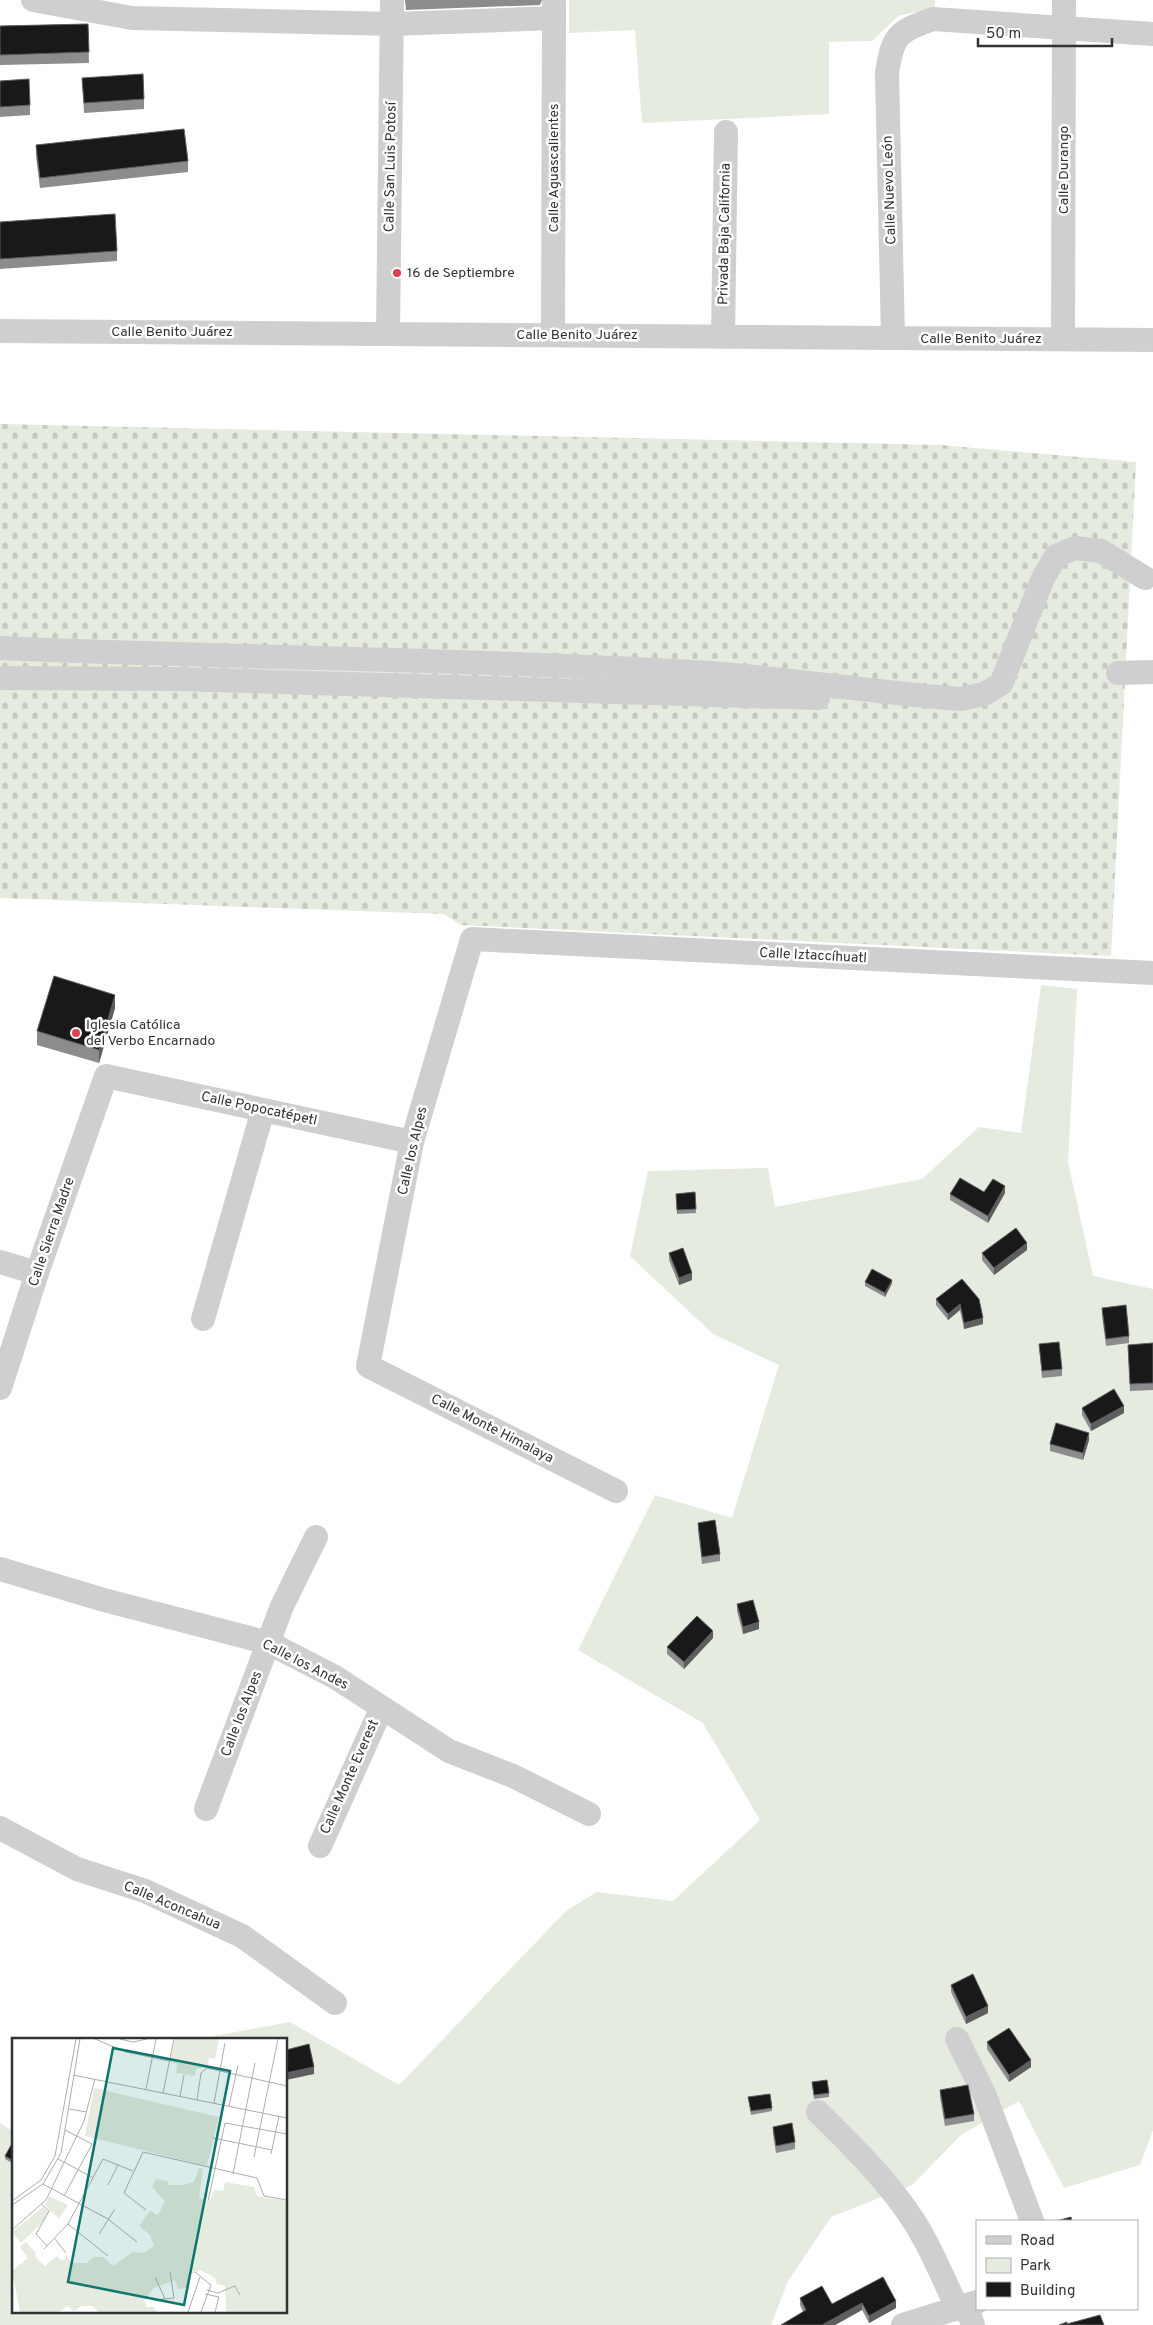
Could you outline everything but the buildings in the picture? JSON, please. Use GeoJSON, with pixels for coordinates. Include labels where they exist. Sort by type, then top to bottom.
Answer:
{"type":"FeatureCollection","features":[{"type":"Feature","properties":{"kind":"street"},"geometry":{"type":"LineString","coordinates":[[33,0],[132,18],[393,24],[554,9]]}},
{"type":"Feature","properties":{"kind":"street","name":"Calle San Luis Potosí"},"geometry":{"type":"LineString","coordinates":[[388,334],[392,0]]}},
{"type":"Feature","properties":{"kind":"street","name":"Calle Durango"},"geometry":{"type":"LineString","coordinates":[[1063,339],[1064,0]]}},
{"type":"Feature","properties":{"kind":"street","name":"Calle Aguascalientes"},"geometry":{"type":"LineString","coordinates":[[554,9],[554,335]]}},
{"type":"Feature","properties":{"kind":"street","name":"Calle Nuevo León"},"geometry":{"type":"LineString","coordinates":[[894,338],[886,73],[892,44],[908,28],[933,19],[1064,29]]}},
{"type":"Feature","properties":{"kind":"street"},"geometry":{"type":"LineString","coordinates":[[1064,29],[1153,34]]}},
{"type":"Feature","properties":{"kind":"street","name":"Privada Baja California"},"geometry":{"type":"LineString","coordinates":[[724,336],[726,132]]}},
{"type":"Feature","properties":{"kind":"street","name":"Calle Benito Juárez"},"geometry":{"type":"LineString","coordinates":[[0,331],[1153,340]]}},
{"type":"Feature","properties":{"kind":"street"},"geometry":{"type":"LineString","coordinates":[[0,648],[364,661],[454,661],[712,673],[907,695],[960,699],[984,694],[1001,684],[1043,578],[1056,556],[1075,548],[1101,551],[1144,578]]}},
{"type":"Feature","properties":{"kind":"street"},"geometry":{"type":"LineString","coordinates":[[1118,673],[1153,672]]}},
{"type":"Feature","properties":{"kind":"street"},"geometry":{"type":"LineString","coordinates":[[0,678],[178,679],[709,694],[814,699],[830,696],[849,687]]}},
{"type":"Feature","properties":{"kind":"street","name":"Calle Iztaccíhuatl"},"geometry":{"type":"LineString","coordinates":[[472,939],[1153,973]]}},
{"type":"Feature","properties":{"kind":"street","name":"Calle los Alpes"},"geometry":{"type":"LineString","coordinates":[[368,1366],[412,1142],[472,939]]}},
{"type":"Feature","properties":{"kind":"street","name":"Calle Popocatépetl"},"geometry":{"type":"LineString","coordinates":[[106,1076],[412,1142]]}},
{"type":"Feature","properties":{"kind":"street","name":"Calle Sierra Madre"},"geometry":{"type":"LineString","coordinates":[[0,1388],[37,1273],[106,1076]]}},
{"type":"Feature","properties":{"kind":"street"},"geometry":{"type":"LineString","coordinates":[[203,1319],[263,1110]]}},
{"type":"Feature","properties":{"kind":"street"},"geometry":{"type":"LineString","coordinates":[[0,1262],[37,1273]]}},
{"type":"Feature","properties":{"kind":"street","name":"Calle Monte Himalaya"},"geometry":{"type":"LineString","coordinates":[[368,1366],[616,1491]]}},
{"type":"Feature","properties":{"kind":"street","name":"Calle los Alpes"},"geometry":{"type":"LineString","coordinates":[[206,1809],[282,1606],[316,1537]]}},
{"type":"Feature","properties":{"kind":"street","name":"Calle los Andes"},"geometry":{"type":"LineString","coordinates":[[0,1569],[104,1600],[269,1643],[335,1677],[381,1709],[449,1751],[513,1776],[588,1814]]}},
{"type":"Feature","properties":{"kind":"street","name":"Calle Monte Everest"},"geometry":{"type":"LineString","coordinates":[[320,1846],[381,1709]]}},
{"type":"Feature","properties":{"kind":"street","name":"Calle Aconcahua"},"geometry":{"type":"LineString","coordinates":[[0,1828],[77,1869],[145,1892],[242,1936],[334,2003]]}},
{"type":"Feature","properties":{"kind":"street"},"geometry":{"type":"LineString","coordinates":[[957,2039],[985,2096],[1032,2220]]}},
{"type":"Feature","properties":{"kind":"street"},"geometry":{"type":"LineString","coordinates":[[818,2112],[868,2162],[897,2198],[926,2240],[968,2310],[902,2325]]}},
{"type":"Feature","properties":{"kind":"green space"},"geometry":{"type":"Polygon","coordinates":[[[569,0],[935,0],[935,8],[898,16],[872,41],[829,42],[829,114],[642,123],[635,30],[569,33],[569,0]]]}},
{"type":"Feature","properties":{"kind":"green space"},"geometry":{"type":"Polygon","coordinates":[[[0,424],[940,445],[1136,462],[1111,956],[461,925],[444,914],[0,898],[0,424]]]}},
{"type":"Feature","properties":{"kind":"green space"},"geometry":{"type":"Polygon","coordinates":[[[1041,985],[1077,989],[1068,1162],[1093,1276],[1153,1289],[1153,2130],[1140,2165],[1064,2188],[1019,2101],[961,2135],[912,2185],[831,2217],[788,2281],[771,2325],[0,2325],[0,2123],[12,2131],[12,2312],[288,2312],[288,2038],[203,2038],[290,2022],[399,2085],[566,1911],[597,1892],[673,1901],[760,1820],[703,1723],[578,1650],[655,1495],[732,1518],[779,1365],[713,1334],[630,1256],[648,1171],[768,1168],[775,1207],[922,1179],[979,1127],[1021,1133],[1041,985]]]}},
{"type":"Feature","properties":{"kind":"place","name":"16 de Septiembre"},"geometry":{"type":"Point","coordinates":[397,273]}},
{"type":"Feature","properties":{"kind":"place","name":"Iglesia Católica del Verbo Encarnado"},"geometry":{"type":"Point","coordinates":[76,1033]}}]}
